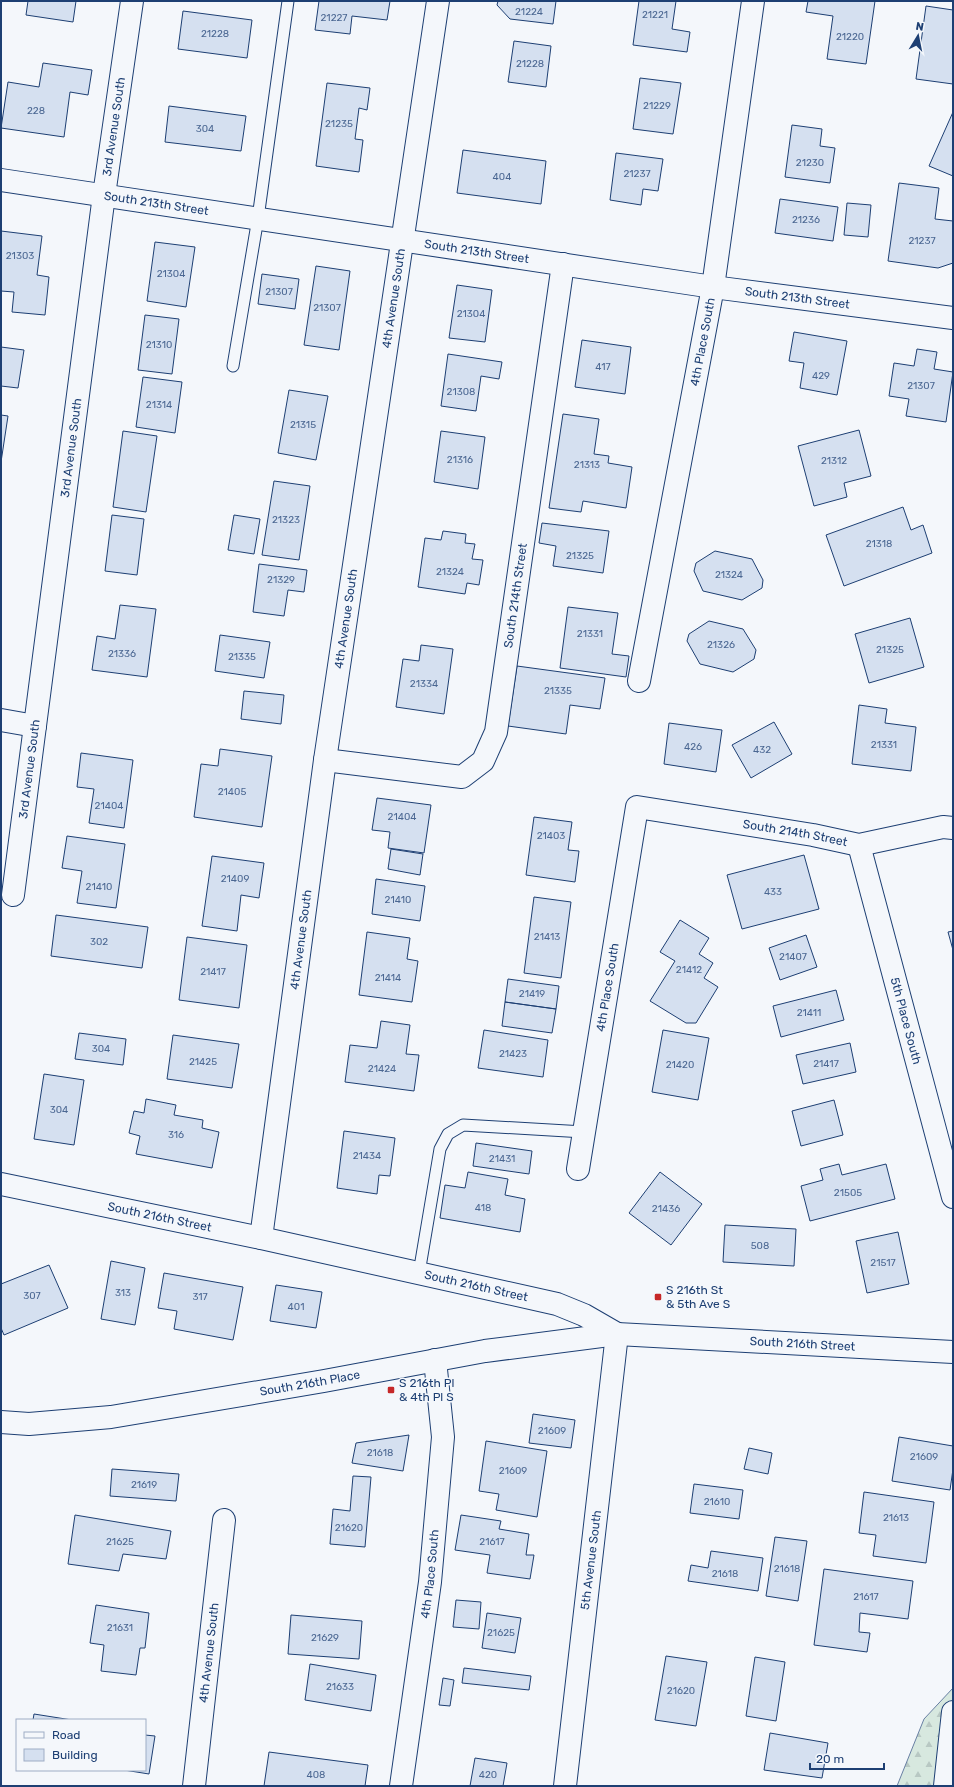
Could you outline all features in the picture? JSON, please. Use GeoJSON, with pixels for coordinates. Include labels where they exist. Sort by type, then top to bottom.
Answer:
{"type":"FeatureCollection","features":[{"type":"Feature","properties":{"kind":"street","name":"3rd Avenue South"},"geometry":{"type":"LineString","coordinates":[[13,895],[104,195],[132,1]]}},
{"type":"Feature","properties":{"kind":"street","name":"4th Avenue South"},"geometry":{"type":"LineString","coordinates":[[261,1238],[325,760],[438,1]]}},
{"type":"Feature","properties":{"kind":"street","name":"4th Place South"},"geometry":{"type":"LineString","coordinates":[[639,681],[713,287],[754,1]]}},
{"type":"Feature","properties":{"kind":"street","name":"South 213th Street"},"geometry":{"type":"LineString","coordinates":[[1,180],[713,287],[953,318]]}},
{"type":"Feature","properties":{"kind":"street","name":"South 214th Street"},"geometry":{"type":"LineString","coordinates":[[325,760],[462,778],[483,761],[496,732],[563,264]]}},
{"type":"Feature","properties":{"kind":"street"},"geometry":{"type":"LineString","coordinates":[[1,720],[35,726]]}},
{"type":"Feature","properties":{"kind":"street","name":"4th Place South"},"geometry":{"type":"LineString","coordinates":[[578,1169],[637,807]]}},
{"type":"Feature","properties":{"kind":"street","name":"South 214th Street"},"geometry":{"type":"LineString","coordinates":[[637,807],[813,835],[859,845],[950,822]]}},
{"type":"Feature","properties":{"kind":"street","name":"5th Place South"},"geometry":{"type":"LineString","coordinates":[[859,845],[953,1197]]}},
{"type":"Feature","properties":{"kind":"street","name":"South 216th Street"},"geometry":{"type":"LineString","coordinates":[[1,1184],[261,1238],[557,1304],[584,1315],[617,1334],[953,1352]]}},
{"type":"Feature","properties":{"kind":"street","name":"South 216th Place"},"geometry":{"type":"LineString","coordinates":[[1,1422],[29,1424],[111,1417],[485,1351],[617,1334]]}},
{"type":"Feature","properties":{"kind":"street","name":"5th Avenue South"},"geometry":{"type":"LineString","coordinates":[[565,1786],[617,1334]]}},
{"type":"Feature","properties":{"kind":"street","name":"4th Place South"},"geometry":{"type":"LineString","coordinates":[[401,1786],[430,1582],[443,1437],[435,1360]]}},
{"type":"Feature","properties":{"kind":"street","name":"4th Avenue South"},"geometry":{"type":"LineString","coordinates":[[194,1786],[224,1520]]}},
{"type":"Feature","properties":{"kind":"street"},"geometry":{"type":"LineString","coordinates":[[945,1786],[953,1712]]}},
{"type":"Feature","properties":{"kind":"lane"},"geometry":{"type":"LineString","coordinates":[[233,366],[258,218],[288,1]]}},
{"type":"Feature","properties":{"kind":"lane"},"geometry":{"type":"LineString","coordinates":[[419,1273],[440,1149],[448,1134],[463,1125],[584,1132]]}},
{"type":"Feature","properties":{"kind":"green space"},"geometry":{"type":"Polygon","coordinates":[[[953,1688],[953,1786],[897,1786],[924,1719],[953,1688]]]}},
{"type":"Feature","properties":{"kind":"building"},"geometry":{"type":"Polygon","coordinates":[[[28,1],[76,1],[73,22],[26,15],[28,1]]]}},
{"type":"Feature","properties":{"kind":"building"},"geometry":{"type":"Polygon","coordinates":[[[319,1],[390,1],[387,20],[352,16],[350,34],[315,30],[319,1]]]}},
{"type":"Feature","properties":{"kind":"building"},"geometry":{"type":"Polygon","coordinates":[[[498,1],[556,1],[553,24],[510,19],[497,5],[498,1]]]}},
{"type":"Feature","properties":{"kind":"building"},"geometry":{"type":"Polygon","coordinates":[[[639,1],[676,1],[672,29],[690,32],[687,52],[633,45],[639,1]]]}},
{"type":"Feature","properties":{"kind":"building"},"geometry":{"type":"Polygon","coordinates":[[[808,1],[875,1],[866,64],[827,59],[833,16],[806,12],[808,1]]]}},
{"type":"Feature","properties":{"kind":"building"},"geometry":{"type":"Polygon","coordinates":[[[926,6],[953,10],[953,84],[916,79],[926,6]]]}},
{"type":"Feature","properties":{"kind":"building"},"geometry":{"type":"Polygon","coordinates":[[[183,11],[252,20],[247,58],[178,49],[183,11]]]}},
{"type":"Feature","properties":{"kind":"building"},"geometry":{"type":"Polygon","coordinates":[[[514,41],[551,46],[546,87],[508,82],[514,41]]]}},
{"type":"Feature","properties":{"kind":"building"},"geometry":{"type":"Polygon","coordinates":[[[43,63],[92,70],[88,95],[70,92],[64,137],[1,128],[8,82],[39,87],[43,63]]]}},
{"type":"Feature","properties":{"kind":"building"},"geometry":{"type":"Polygon","coordinates":[[[640,78],[681,83],[673,134],[633,129],[640,78]]]}},
{"type":"Feature","properties":{"kind":"building"},"geometry":{"type":"Polygon","coordinates":[[[327,83],[370,88],[367,110],[359,108],[355,139],[363,140],[359,172],[316,166],[327,83]]]}},
{"type":"Feature","properties":{"kind":"building"},"geometry":{"type":"Polygon","coordinates":[[[169,106],[246,116],[241,151],[165,142],[169,106]]]}},
{"type":"Feature","properties":{"kind":"building"},"geometry":{"type":"Polygon","coordinates":[[[953,112],[953,176],[929,166],[953,112]]]}},
{"type":"Feature","properties":{"kind":"building"},"geometry":{"type":"Polygon","coordinates":[[[792,125],[822,129],[820,146],[835,148],[830,183],[785,177],[792,125]]]}},
{"type":"Feature","properties":{"kind":"building"},"geometry":{"type":"Polygon","coordinates":[[[463,150],[546,161],[541,204],[457,193],[463,150]]]}},
{"type":"Feature","properties":{"kind":"building"},"geometry":{"type":"Polygon","coordinates":[[[616,153],[663,159],[658,191],[643,189],[641,205],[610,200],[616,153]]]}},
{"type":"Feature","properties":{"kind":"building"},"geometry":{"type":"Polygon","coordinates":[[[899,183],[939,188],[935,219],[953,221],[953,263],[938,268],[888,261],[899,183]]]}},
{"type":"Feature","properties":{"kind":"building"},"geometry":{"type":"Polygon","coordinates":[[[780,199],[838,207],[833,241],[775,233],[780,199]]]}},
{"type":"Feature","properties":{"kind":"building"},"geometry":{"type":"Polygon","coordinates":[[[847,203],[871,205],[868,237],[844,235],[847,203]]]}},
{"type":"Feature","properties":{"kind":"building"},"geometry":{"type":"Polygon","coordinates":[[[1,231],[42,236],[37,275],[49,277],[45,315],[12,312],[14,292],[1,291],[1,231]]]}},
{"type":"Feature","properties":{"kind":"building"},"geometry":{"type":"Polygon","coordinates":[[[155,242],[195,247],[186,307],[147,301],[155,242]]]}},
{"type":"Feature","properties":{"kind":"building"},"geometry":{"type":"Polygon","coordinates":[[[316,266],[350,271],[339,350],[304,345],[316,266]]]}},
{"type":"Feature","properties":{"kind":"building"},"geometry":{"type":"Polygon","coordinates":[[[262,274],[299,279],[295,309],[258,304],[262,274]]]}},
{"type":"Feature","properties":{"kind":"building"},"geometry":{"type":"Polygon","coordinates":[[[457,285],[492,290],[485,342],[449,338],[457,285]]]}},
{"type":"Feature","properties":{"kind":"building"},"geometry":{"type":"Polygon","coordinates":[[[145,315],[179,319],[172,374],[138,370],[145,315]]]}},
{"type":"Feature","properties":{"kind":"building"},"geometry":{"type":"Polygon","coordinates":[[[794,332],[847,341],[837,395],[800,388],[804,363],[789,361],[794,332]]]}},
{"type":"Feature","properties":{"kind":"building"},"geometry":{"type":"Polygon","coordinates":[[[582,340],[631,347],[625,394],[575,387],[582,340]]]}},
{"type":"Feature","properties":{"kind":"building"},"geometry":{"type":"Polygon","coordinates":[[[1,347],[24,350],[18,388],[1,386],[1,347]]]}},
{"type":"Feature","properties":{"kind":"building"},"geometry":{"type":"Polygon","coordinates":[[[917,349],[937,352],[934,369],[953,372],[946,422],[906,416],[909,399],[889,396],[894,363],[914,366],[917,349]]]}},
{"type":"Feature","properties":{"kind":"building"},"geometry":{"type":"Polygon","coordinates":[[[448,354],[502,362],[499,379],[481,376],[476,411],[441,406],[448,354]]]}},
{"type":"Feature","properties":{"kind":"building"},"geometry":{"type":"Polygon","coordinates":[[[143,377],[182,382],[175,433],[136,427],[143,377]]]}},
{"type":"Feature","properties":{"kind":"building"},"geometry":{"type":"Polygon","coordinates":[[[289,390],[328,396],[316,460],[278,453],[289,390]]]}},
{"type":"Feature","properties":{"kind":"building"},"geometry":{"type":"Polygon","coordinates":[[[563,414],[599,419],[594,454],[609,456],[608,463],[632,467],[626,508],[583,501],[581,512],[549,508],[563,414]]]}},
{"type":"Feature","properties":{"kind":"building"},"geometry":{"type":"Polygon","coordinates":[[[1,415],[8,416],[1,462],[1,415]]]}},
{"type":"Feature","properties":{"kind":"building"},"geometry":{"type":"Polygon","coordinates":[[[859,430],[871,476],[844,483],[847,497],[814,506],[798,446],[859,430]]]}},
{"type":"Feature","properties":{"kind":"building"},"geometry":{"type":"Polygon","coordinates":[[[123,431],[157,436],[146,512],[113,507],[123,431]]]}},
{"type":"Feature","properties":{"kind":"building"},"geometry":{"type":"Polygon","coordinates":[[[441,431],[485,437],[478,489],[434,482],[441,431]]]}},
{"type":"Feature","properties":{"kind":"building"},"geometry":{"type":"Polygon","coordinates":[[[274,481],[310,486],[299,560],[262,555],[274,481]]]}},
{"type":"Feature","properties":{"kind":"building"},"geometry":{"type":"Polygon","coordinates":[[[903,507],[911,530],[923,525],[932,553],[844,586],[826,535],[903,507]]]}},
{"type":"Feature","properties":{"kind":"building"},"geometry":{"type":"Polygon","coordinates":[[[112,515],[144,519],[137,575],[105,571],[112,515]]]}},
{"type":"Feature","properties":{"kind":"building"},"geometry":{"type":"Polygon","coordinates":[[[234,515],[260,519],[254,554],[228,550],[234,515]]]}},
{"type":"Feature","properties":{"kind":"building"},"geometry":{"type":"Polygon","coordinates":[[[542,523],[609,531],[603,573],[553,566],[556,546],[539,543],[542,523]]]}},
{"type":"Feature","properties":{"kind":"building"},"geometry":{"type":"Polygon","coordinates":[[[443,531],[466,534],[465,543],[475,544],[472,559],[483,560],[479,585],[467,583],[465,594],[418,587],[425,538],[441,540],[443,531]]]}},
{"type":"Feature","properties":{"kind":"building"},"geometry":{"type":"Polygon","coordinates":[[[715,551],[752,559],[763,580],[762,588],[742,600],[703,591],[694,571],[696,563],[715,551]]]}},
{"type":"Feature","properties":{"kind":"building"},"geometry":{"type":"Polygon","coordinates":[[[259,564],[307,570],[304,592],[288,590],[284,616],[253,612],[259,564]]]}},
{"type":"Feature","properties":{"kind":"building"},"geometry":{"type":"Polygon","coordinates":[[[120,605],[156,609],[147,677],[92,670],[97,636],[115,639],[120,605]]]}},
{"type":"Feature","properties":{"kind":"building"},"geometry":{"type":"Polygon","coordinates":[[[568,607],[618,613],[612,654],[629,656],[626,677],[560,668],[568,607]]]}},
{"type":"Feature","properties":{"kind":"building"},"geometry":{"type":"Polygon","coordinates":[[[910,618],[924,667],[869,683],[855,634],[910,618]]]}},
{"type":"Feature","properties":{"kind":"building"},"geometry":{"type":"Polygon","coordinates":[[[709,621],[743,629],[756,650],[754,659],[733,672],[700,664],[687,641],[689,634],[709,621]]]}},
{"type":"Feature","properties":{"kind":"building"},"geometry":{"type":"Polygon","coordinates":[[[220,635],[270,642],[264,678],[215,671],[220,635]]]}},
{"type":"Feature","properties":{"kind":"building"},"geometry":{"type":"Polygon","coordinates":[[[421,645],[453,649],[444,714],[396,707],[403,659],[419,661],[421,645]]]}},
{"type":"Feature","properties":{"kind":"building"},"geometry":{"type":"Polygon","coordinates":[[[517,666],[605,678],[600,709],[570,705],[566,734],[508,726],[517,666]]]}},
{"type":"Feature","properties":{"kind":"building"},"geometry":{"type":"Polygon","coordinates":[[[244,691],[284,695],[281,724],[241,719],[244,691]]]}},
{"type":"Feature","properties":{"kind":"building"},"geometry":{"type":"Polygon","coordinates":[[[859,705],[887,709],[885,723],[916,727],[911,771],[852,764],[859,705]]]}},
{"type":"Feature","properties":{"kind":"building"},"geometry":{"type":"Polygon","coordinates":[[[774,722],[792,754],[751,778],[732,745],[774,722]]]}},
{"type":"Feature","properties":{"kind":"building"},"geometry":{"type":"Polygon","coordinates":[[[669,723],[722,730],[716,772],[664,764],[669,723]]]}},
{"type":"Feature","properties":{"kind":"building"},"geometry":{"type":"Polygon","coordinates":[[[220,749],[272,756],[262,827],[194,817],[201,764],[218,766],[220,749]]]}},
{"type":"Feature","properties":{"kind":"building"},"geometry":{"type":"Polygon","coordinates":[[[81,753],[133,760],[124,828],[89,823],[94,789],[77,787],[81,753]]]}},
{"type":"Feature","properties":{"kind":"building"},"geometry":{"type":"Polygon","coordinates":[[[377,798],[431,805],[424,853],[388,848],[390,832],[372,830],[377,798]]]}},
{"type":"Feature","properties":{"kind":"building"},"geometry":{"type":"Polygon","coordinates":[[[534,817],[572,822],[568,850],[579,851],[575,882],[526,875],[534,817]]]}},
{"type":"Feature","properties":{"kind":"building"},"geometry":{"type":"Polygon","coordinates":[[[67,836],[125,844],[116,908],[77,903],[82,871],[62,868],[67,836]]]}},
{"type":"Feature","properties":{"kind":"building"},"geometry":{"type":"Polygon","coordinates":[[[391,849],[423,854],[420,875],[388,869],[391,849]]]}},
{"type":"Feature","properties":{"kind":"building"},"geometry":{"type":"Polygon","coordinates":[[[804,855],[819,909],[742,929],[727,875],[804,855]]]}},
{"type":"Feature","properties":{"kind":"building"},"geometry":{"type":"Polygon","coordinates":[[[212,856],[264,863],[259,898],[241,895],[237,931],[202,926],[212,856]]]}},
{"type":"Feature","properties":{"kind":"building"},"geometry":{"type":"Polygon","coordinates":[[[376,879],[425,886],[420,921],[372,914],[376,879]]]}},
{"type":"Feature","properties":{"kind":"building"},"geometry":{"type":"Polygon","coordinates":[[[534,897],[571,902],[561,978],[524,973],[534,897]]]}},
{"type":"Feature","properties":{"kind":"building"},"geometry":{"type":"Polygon","coordinates":[[[56,915],[148,927],[142,968],[51,956],[56,915]]]}},
{"type":"Feature","properties":{"kind":"building"},"geometry":{"type":"Polygon","coordinates":[[[680,920],[709,938],[699,954],[713,963],[704,978],[718,987],[696,1023],[686,1023],[650,1001],[675,961],[660,952],[680,920]]]}},
{"type":"Feature","properties":{"kind":"building"},"geometry":{"type":"Polygon","coordinates":[[[953,931],[953,950],[948,932],[953,931]]]}},
{"type":"Feature","properties":{"kind":"building"},"geometry":{"type":"Polygon","coordinates":[[[367,932],[410,938],[407,959],[418,961],[412,1002],[359,995],[367,932]]]}},
{"type":"Feature","properties":{"kind":"building"},"geometry":{"type":"Polygon","coordinates":[[[806,935],[817,967],[780,980],[769,948],[806,935]]]}},
{"type":"Feature","properties":{"kind":"building"},"geometry":{"type":"Polygon","coordinates":[[[187,937],[247,945],[239,1008],[179,1000],[187,937]]]}},
{"type":"Feature","properties":{"kind":"building"},"geometry":{"type":"Polygon","coordinates":[[[508,979],[559,986],[556,1009],[505,1002],[508,979]]]}},
{"type":"Feature","properties":{"kind":"building"},"geometry":{"type":"Polygon","coordinates":[[[836,990],[844,1020],[781,1037],[773,1006],[836,990]]]}},
{"type":"Feature","properties":{"kind":"building"},"geometry":{"type":"Polygon","coordinates":[[[505,1002],[556,1009],[552,1033],[502,1026],[505,1002]]]}},
{"type":"Feature","properties":{"kind":"building"},"geometry":{"type":"Polygon","coordinates":[[[381,1021],[410,1025],[406,1054],[419,1055],[414,1091],[345,1082],[350,1045],[377,1048],[381,1021]]]}},
{"type":"Feature","properties":{"kind":"building"},"geometry":{"type":"Polygon","coordinates":[[[484,1030],[548,1040],[543,1077],[478,1068],[484,1030]]]}},
{"type":"Feature","properties":{"kind":"building"},"geometry":{"type":"Polygon","coordinates":[[[663,1030],[709,1038],[698,1100],[652,1092],[663,1030]]]}},
{"type":"Feature","properties":{"kind":"building"},"geometry":{"type":"Polygon","coordinates":[[[79,1033],[126,1039],[123,1065],[75,1059],[79,1033]]]}},
{"type":"Feature","properties":{"kind":"building"},"geometry":{"type":"Polygon","coordinates":[[[173,1035],[239,1044],[232,1088],[167,1079],[173,1035]]]}},
{"type":"Feature","properties":{"kind":"building"},"geometry":{"type":"Polygon","coordinates":[[[850,1043],[856,1072],[803,1084],[796,1055],[850,1043]]]}},
{"type":"Feature","properties":{"kind":"building"},"geometry":{"type":"Polygon","coordinates":[[[44,1074],[84,1080],[74,1145],[34,1139],[44,1074]]]}},
{"type":"Feature","properties":{"kind":"building"},"geometry":{"type":"Polygon","coordinates":[[[146,1099],[176,1105],[174,1115],[203,1120],[202,1128],[219,1132],[212,1168],[136,1154],[140,1136],[129,1133],[134,1111],[144,1113],[146,1099]]]}},
{"type":"Feature","properties":{"kind":"building"},"geometry":{"type":"Polygon","coordinates":[[[834,1100],[843,1135],[801,1146],[792,1111],[834,1100]]]}},
{"type":"Feature","properties":{"kind":"building"},"geometry":{"type":"Polygon","coordinates":[[[344,1131],[395,1138],[390,1176],[379,1175],[377,1194],[337,1188],[344,1131]]]}},
{"type":"Feature","properties":{"kind":"building"},"geometry":{"type":"Polygon","coordinates":[[[476,1143],[532,1151],[529,1174],[473,1166],[476,1143]]]}},
{"type":"Feature","properties":{"kind":"building"},"geometry":{"type":"Polygon","coordinates":[[[839,1164],[842,1175],[886,1164],[895,1199],[810,1221],[801,1186],[823,1180],[820,1169],[839,1164]]]}},
{"type":"Feature","properties":{"kind":"building"},"geometry":{"type":"Polygon","coordinates":[[[468,1172],[508,1179],[505,1195],[525,1199],[520,1232],[440,1218],[445,1185],[465,1188],[468,1172]]]}},
{"type":"Feature","properties":{"kind":"building"},"geometry":{"type":"Polygon","coordinates":[[[660,1172],[702,1204],[671,1245],[629,1213],[660,1172]]]}},
{"type":"Feature","properties":{"kind":"building"},"geometry":{"type":"Polygon","coordinates":[[[725,1225],[796,1229],[794,1266],[723,1262],[725,1225]]]}},
{"type":"Feature","properties":{"kind":"building"},"geometry":{"type":"Polygon","coordinates":[[[898,1232],[909,1284],[867,1293],[856,1241],[898,1232]]]}},
{"type":"Feature","properties":{"kind":"building"},"geometry":{"type":"Polygon","coordinates":[[[111,1261],[145,1268],[135,1325],[101,1319],[111,1261]]]}},
{"type":"Feature","properties":{"kind":"building"},"geometry":{"type":"Polygon","coordinates":[[[49,1265],[68,1308],[4,1335],[1,1328],[1,1284],[49,1265]]]}},
{"type":"Feature","properties":{"kind":"building"},"geometry":{"type":"Polygon","coordinates":[[[164,1273],[243,1287],[233,1340],[174,1329],[177,1311],[158,1308],[164,1273]]]}},
{"type":"Feature","properties":{"kind":"building"},"geometry":{"type":"Polygon","coordinates":[[[276,1285],[322,1292],[316,1328],[270,1321],[276,1285]]]}},
{"type":"Feature","properties":{"kind":"building"},"geometry":{"type":"Polygon","coordinates":[[[533,1414],[575,1420],[571,1448],[529,1443],[533,1414]]]}},
{"type":"Feature","properties":{"kind":"building"},"geometry":{"type":"Polygon","coordinates":[[[409,1435],[403,1471],[352,1463],[356,1443],[409,1435]]]}},
{"type":"Feature","properties":{"kind":"building"},"geometry":{"type":"Polygon","coordinates":[[[899,1437],[953,1446],[953,1469],[950,1490],[892,1481],[899,1437]]]}},
{"type":"Feature","properties":{"kind":"building"},"geometry":{"type":"Polygon","coordinates":[[[486,1441],[547,1451],[537,1517],[496,1510],[499,1494],[479,1491],[486,1441]]]}},
{"type":"Feature","properties":{"kind":"building"},"geometry":{"type":"Polygon","coordinates":[[[749,1448],[772,1453],[768,1474],[744,1469],[749,1448]]]}},
{"type":"Feature","properties":{"kind":"building"},"geometry":{"type":"Polygon","coordinates":[[[112,1469],[179,1474],[176,1501],[110,1496],[112,1469]]]}},
{"type":"Feature","properties":{"kind":"building"},"geometry":{"type":"Polygon","coordinates":[[[353,1476],[371,1477],[365,1547],[330,1544],[333,1509],[350,1511],[353,1476]]]}},
{"type":"Feature","properties":{"kind":"building"},"geometry":{"type":"Polygon","coordinates":[[[694,1484],[743,1490],[739,1519],[690,1513],[694,1484]]]}},
{"type":"Feature","properties":{"kind":"building"},"geometry":{"type":"Polygon","coordinates":[[[864,1492],[934,1502],[926,1563],[873,1556],[876,1535],[859,1533],[864,1492]]]}},
{"type":"Feature","properties":{"kind":"building"},"geometry":{"type":"Polygon","coordinates":[[[75,1515],[171,1531],[166,1559],[123,1554],[119,1571],[68,1564],[75,1515]]]}},
{"type":"Feature","properties":{"kind":"building"},"geometry":{"type":"Polygon","coordinates":[[[461,1515],[501,1521],[499,1529],[529,1534],[526,1555],[534,1555],[530,1579],[487,1573],[490,1555],[455,1550],[461,1515]]]}},
{"type":"Feature","properties":{"kind":"building"},"geometry":{"type":"Polygon","coordinates":[[[775,1537],[807,1541],[798,1601],[766,1596],[775,1537]]]}},
{"type":"Feature","properties":{"kind":"building"},"geometry":{"type":"Polygon","coordinates":[[[711,1551],[763,1558],[758,1591],[688,1581],[691,1565],[708,1568],[711,1551]]]}},
{"type":"Feature","properties":{"kind":"building"},"geometry":{"type":"Polygon","coordinates":[[[824,1569],[913,1581],[908,1619],[860,1613],[859,1632],[870,1633],[867,1652],[814,1645],[824,1569]]]}},
{"type":"Feature","properties":{"kind":"building"},"geometry":{"type":"Polygon","coordinates":[[[456,1600],[481,1602],[479,1629],[453,1627],[456,1600]]]}},
{"type":"Feature","properties":{"kind":"building"},"geometry":{"type":"Polygon","coordinates":[[[96,1605],[149,1613],[145,1648],[140,1648],[136,1675],[101,1671],[104,1645],[90,1643],[96,1605]]]}},
{"type":"Feature","properties":{"kind":"building"},"geometry":{"type":"Polygon","coordinates":[[[487,1613],[521,1618],[515,1653],[482,1648],[487,1613]]]}},
{"type":"Feature","properties":{"kind":"building"},"geometry":{"type":"Polygon","coordinates":[[[291,1615],[362,1621],[359,1659],[288,1654],[291,1615]]]}},
{"type":"Feature","properties":{"kind":"building"},"geometry":{"type":"Polygon","coordinates":[[[666,1656],[707,1662],[696,1726],[655,1720],[666,1656]]]}},
{"type":"Feature","properties":{"kind":"building"},"geometry":{"type":"Polygon","coordinates":[[[755,1657],[785,1662],[776,1721],[746,1716],[755,1657]]]}},
{"type":"Feature","properties":{"kind":"building"},"geometry":{"type":"Polygon","coordinates":[[[310,1664],[376,1675],[371,1711],[305,1700],[310,1664]]]}},
{"type":"Feature","properties":{"kind":"building"},"geometry":{"type":"Polygon","coordinates":[[[464,1668],[531,1676],[529,1690],[462,1683],[464,1668]]]}},
{"type":"Feature","properties":{"kind":"building"},"geometry":{"type":"Polygon","coordinates":[[[443,1678],[454,1680],[450,1706],[439,1705],[443,1678]]]}},
{"type":"Feature","properties":{"kind":"building"},"geometry":{"type":"Polygon","coordinates":[[[34,1714],[66,1719],[33,1719],[34,1714]]]}},
{"type":"Feature","properties":{"kind":"building"},"geometry":{"type":"Polygon","coordinates":[[[770,1733],[828,1743],[822,1778],[764,1770],[770,1733]]]}},
{"type":"Feature","properties":{"kind":"building"},"geometry":{"type":"Polygon","coordinates":[[[146,1735],[155,1736],[149,1774],[130,1771],[146,1771],[146,1735]]]}},
{"type":"Feature","properties":{"kind":"building"},"geometry":{"type":"Polygon","coordinates":[[[269,1752],[368,1765],[365,1786],[264,1786],[269,1752]]]}},
{"type":"Feature","properties":{"kind":"building"},"geometry":{"type":"Polygon","coordinates":[[[475,1758],[507,1763],[503,1786],[470,1786],[475,1758]]]}},
{"type":"Feature","properties":{"kind":"place","name":"S 216th St & 5th Ave S"},"geometry":{"type":"Point","coordinates":[658,1297]}},
{"type":"Feature","properties":{"kind":"place","name":"S 216th Pl & 4th Pl S"},"geometry":{"type":"Point","coordinates":[391,1390]}}]}
